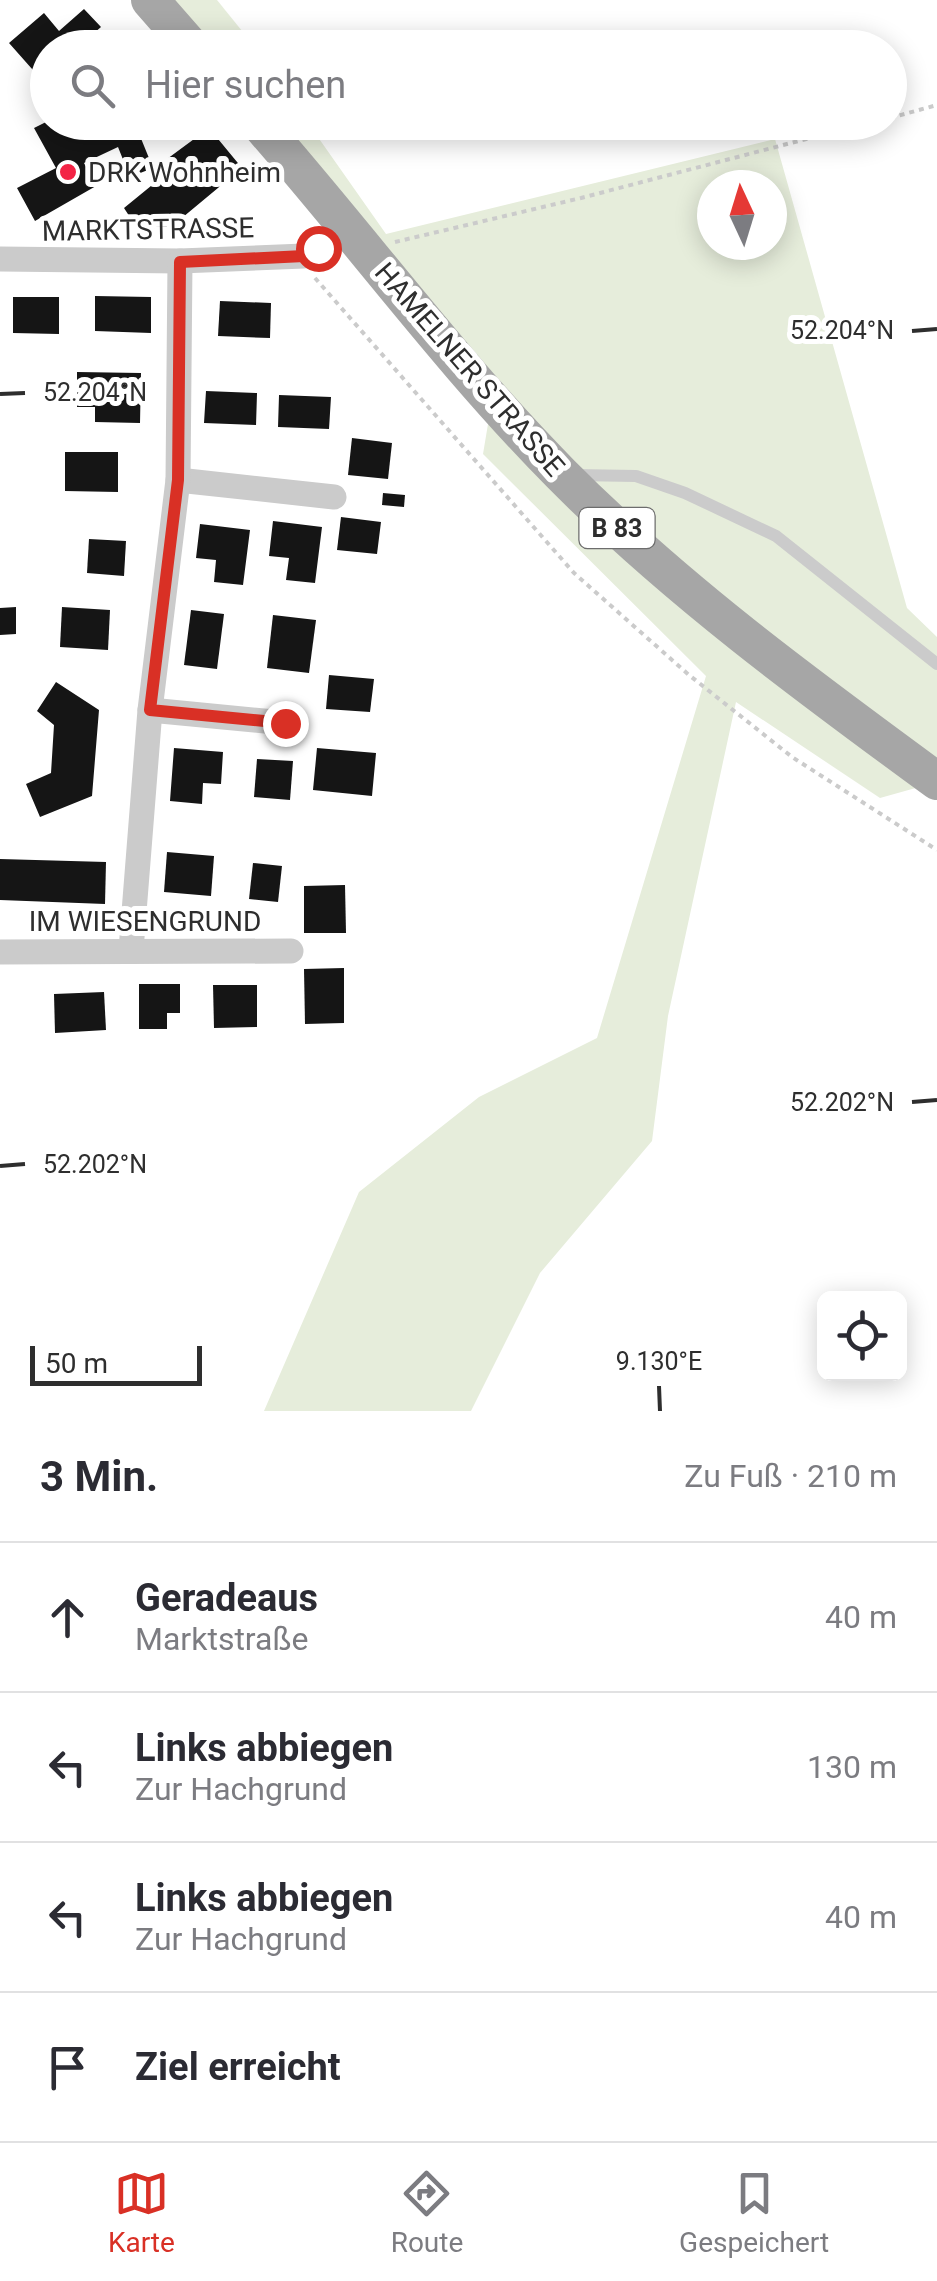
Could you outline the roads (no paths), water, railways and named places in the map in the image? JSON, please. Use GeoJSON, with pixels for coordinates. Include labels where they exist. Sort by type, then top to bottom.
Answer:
{"type":"FeatureCollection","features":[{"type":"Feature","properties":{"kind":"main road"},"geometry":{"type":"LineString","coordinates":[[150,0],[176,30]]}},
{"type":"Feature","properties":{"kind":"main road","name":"HAMELNER STRASSE"},"geometry":{"type":"LineString","coordinates":[[273,140],[492,400],[561,474],[741,636],[937,781]]}},
{"type":"Feature","properties":{"kind":"street","name":"MARKTSTRASSE"},"geometry":{"type":"LineString","coordinates":[[0,259],[180,262],[304,256],[356,236]]}},
{"type":"Feature","properties":{"kind":"street"},"geometry":{"type":"LineString","coordinates":[[131,950],[150,710],[178,480],[180,262]]}},
{"type":"Feature","properties":{"kind":"street"},"geometry":{"type":"LineString","coordinates":[[178,480],[334,497]]}},
{"type":"Feature","properties":{"kind":"street"},"geometry":{"type":"LineString","coordinates":[[150,710],[285,723]]}},
{"type":"Feature","properties":{"kind":"street","name":"IM WIESENGRUND"},"geometry":{"type":"LineString","coordinates":[[0,952],[291,951]]}},
{"type":"Feature","properties":{"kind":"lane"},"geometry":{"type":"LineString","coordinates":[[561,474],[636,476],[685,493],[776,536],[937,664]]}},
{"type":"Feature","properties":{"kind":"place","name":"DRK Wohnheim"},"geometry":{"type":"Point","coordinates":[68,172]}}]}
